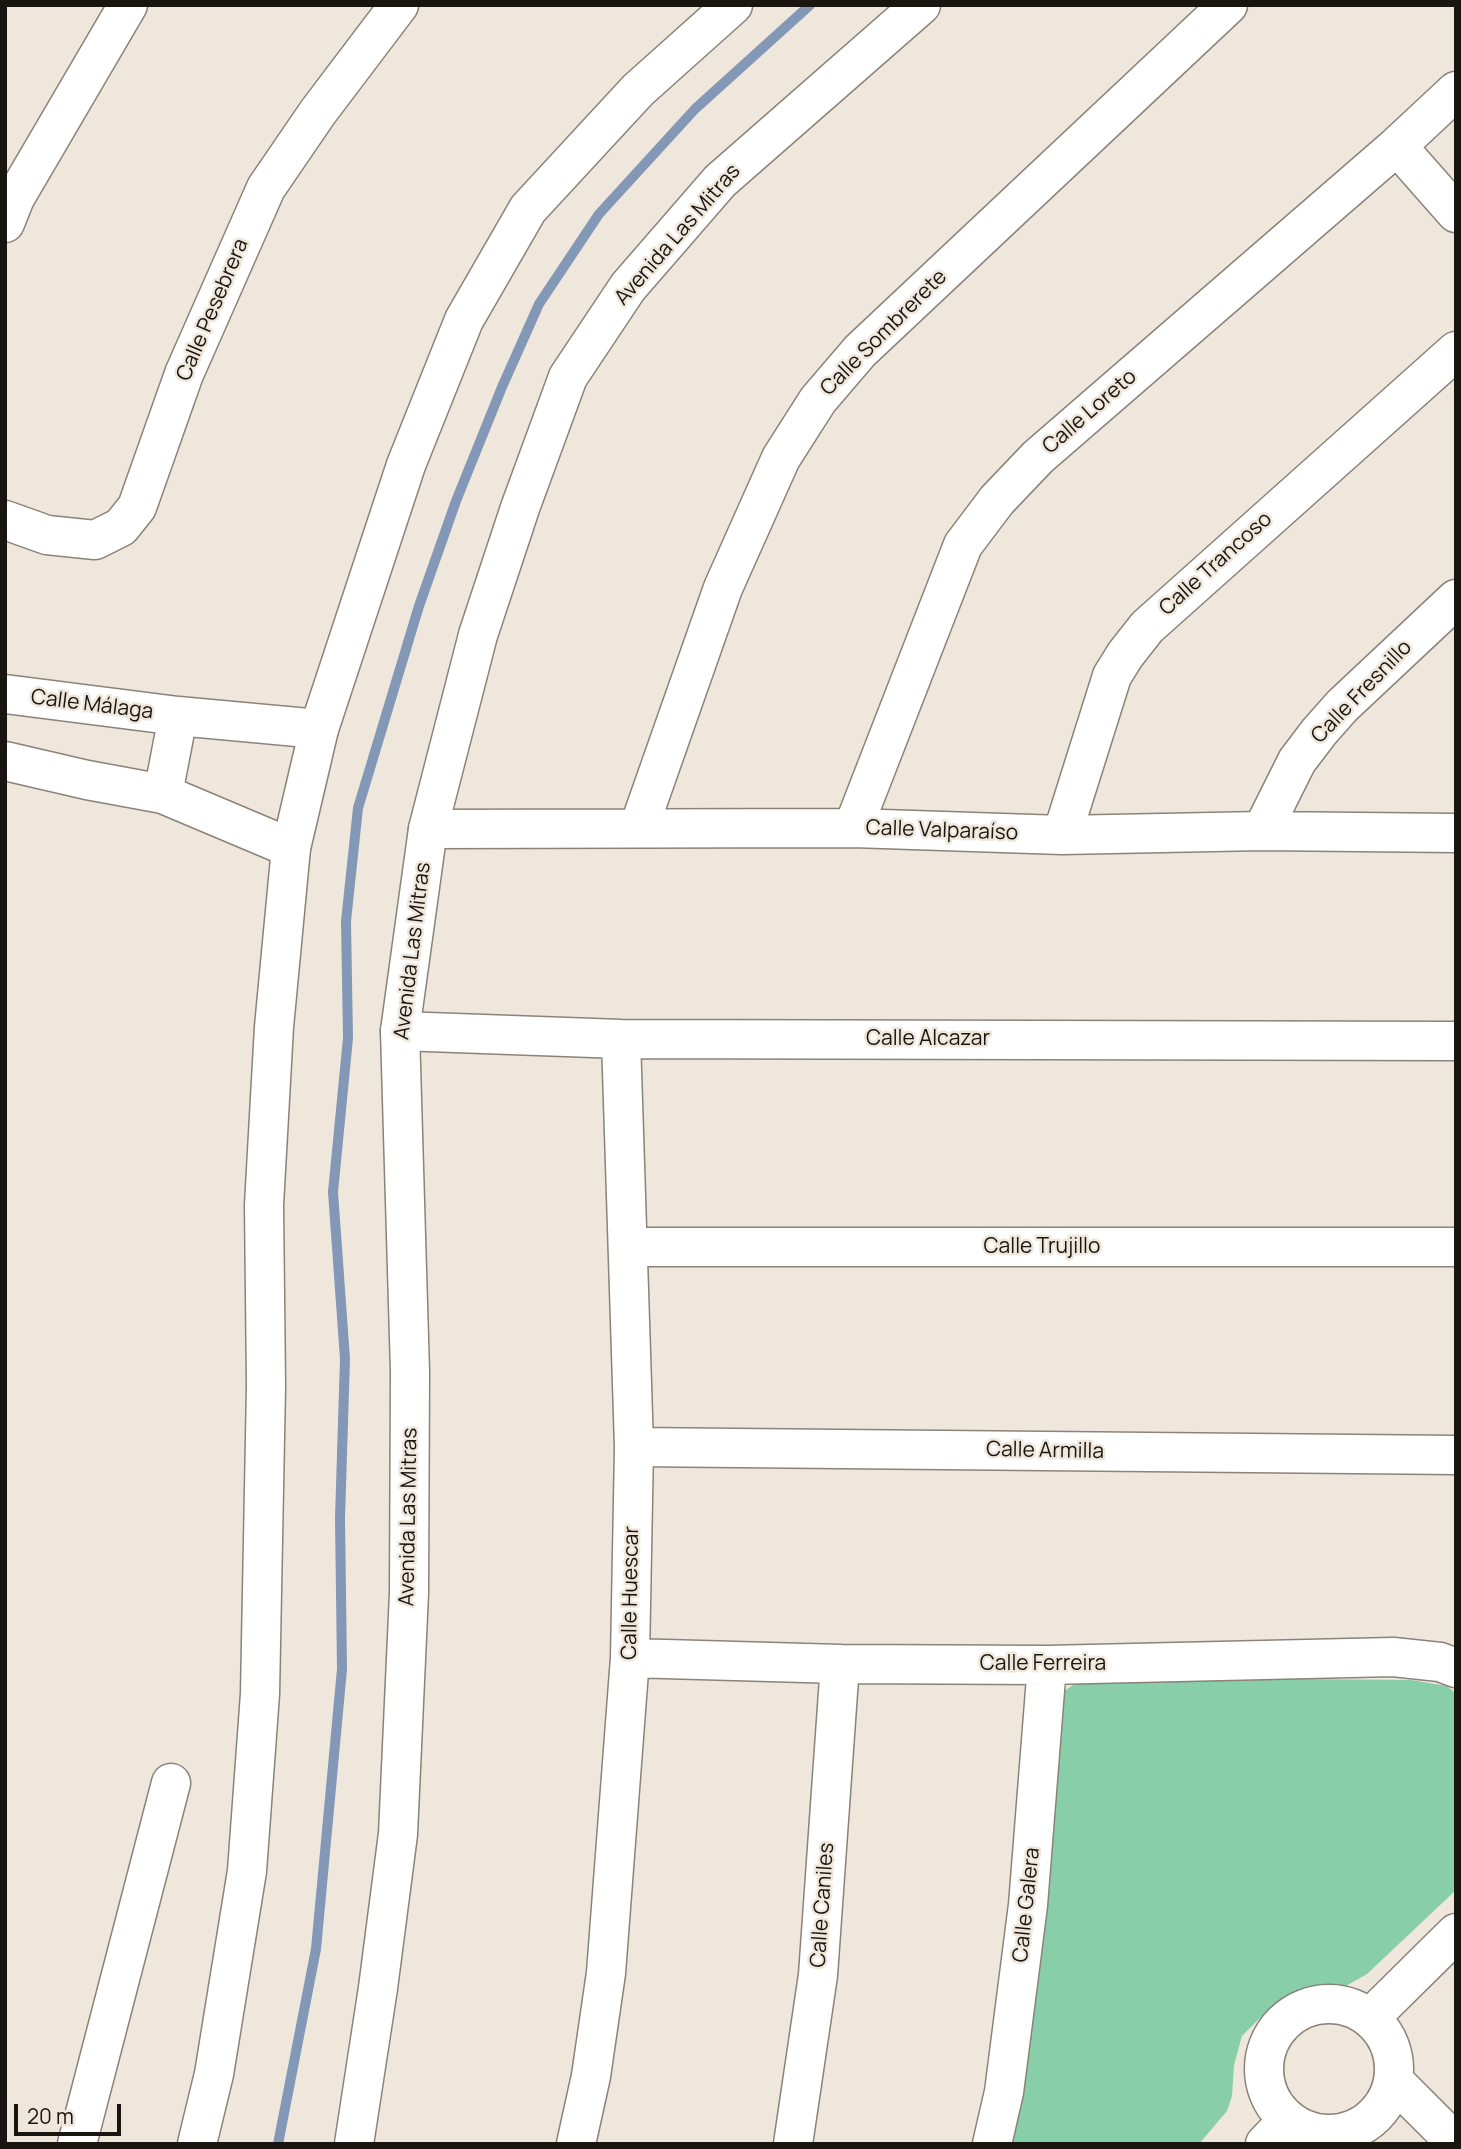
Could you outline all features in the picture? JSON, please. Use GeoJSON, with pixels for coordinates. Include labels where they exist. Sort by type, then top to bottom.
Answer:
{"type":"FeatureCollection","features":[{"type":"Feature","properties":{"kind":"street"},"geometry":{"type":"LineString","coordinates":[[8,206],[128,5]]}},
{"type":"Feature","properties":{"kind":"street","name":"Calle Pesebrera"},"geometry":{"type":"LineString","coordinates":[[5,520],[47,535],[96,540],[121,527],[137,507],[184,374],[266,188],[318,112],[398,5]]}},
{"type":"Feature","properties":{"kind":"street"},"geometry":{"type":"LineString","coordinates":[[197,2144],[214,2074],[248,1857],[260,1694],[266,1386],[264,1205],[274,1027],[291,848],[319,729],[406,465],[464,320],[528,209],[638,90],[733,5]]}},
{"type":"Feature","properties":{"kind":"street","name":"Avenida Las Mitras"},"geometry":{"type":"LineString","coordinates":[[354,2144],[398,1834],[409,1606],[410,1371],[400,1031],[428,829],[478,635],[520,508],[568,377],[628,287],[720,181],[921,5]]}},
{"type":"Feature","properties":{"kind":"street","name":"Calle Sombrerete"},"geometry":{"type":"LineString","coordinates":[[639,827],[723,588],[781,458],[818,400],[870,342],[1228,5]]}},
{"type":"Feature","properties":{"kind":"street","name":"Calle Loreto"},"geometry":{"type":"LineString","coordinates":[[853,828],[963,545],[997,500],[1038,457],[1397,146],[1456,91]]}},
{"type":"Feature","properties":{"kind":"street"},"geometry":{"type":"LineString","coordinates":[[1397,146],[1456,213]]}},
{"type":"Feature","properties":{"kind":"street","name":"Calle Trancoso"},"geometry":{"type":"LineString","coordinates":[[1062,835],[1112,676],[1147,627],[1456,351]]}},
{"type":"Feature","properties":{"kind":"street","name":"Calle Fresnillo"},"geometry":{"type":"LineString","coordinates":[[1262,831],[1297,761],[1319,732],[1342,706],[1456,599]]}},
{"type":"Feature","properties":{"kind":"street","name":"Calle Málaga"},"geometry":{"type":"LineString","coordinates":[[5,694],[178,716],[319,729]]}},
{"type":"Feature","properties":{"kind":"street","name":"Calle Málaga"},"geometry":{"type":"LineString","coordinates":[[163,794],[178,716]]}},
{"type":"Feature","properties":{"kind":"street"},"geometry":{"type":"LineString","coordinates":[[5,761],[163,794],[291,848]]}},
{"type":"Feature","properties":{"kind":"street","name":"Calle Valparaíso"},"geometry":{"type":"LineString","coordinates":[[428,829],[853,828],[1062,835],[1262,831],[1456,833]]}},
{"type":"Feature","properties":{"kind":"street","name":"Calle Alcazar"},"geometry":{"type":"LineString","coordinates":[[400,1031],[621,1039],[1456,1041]]}},
{"type":"Feature","properties":{"kind":"street","name":"Calle Huescar"},"geometry":{"type":"LineString","coordinates":[[576,2144],[591,2076],[606,1973],[630,1658],[634,1447],[621,1039]]}},
{"type":"Feature","properties":{"kind":"street","name":"Calle Trujillo"},"geometry":{"type":"LineString","coordinates":[[628,1247],[1456,1247]]}},
{"type":"Feature","properties":{"kind":"street","name":"Calle Armilla"},"geometry":{"type":"LineString","coordinates":[[634,1447],[1456,1455]]}},
{"type":"Feature","properties":{"kind":"street","name":"Calle Ferreira"},"geometry":{"type":"LineString","coordinates":[[630,1658],[840,1664],[1047,1665],[1393,1657],[1440,1662],[1456,1668]]}},
{"type":"Feature","properties":{"kind":"street","name":"Calle Caniles"},"geometry":{"type":"LineString","coordinates":[[793,2144],[818,1975],[840,1664]]}},
{"type":"Feature","properties":{"kind":"street","name":"Calle Galera"},"geometry":{"type":"LineString","coordinates":[[992,2144],[1004,2092],[1028,1905],[1047,1665]]}},
{"type":"Feature","properties":{"kind":"street"},"geometry":{"type":"LineString","coordinates":[[77,2144],[171,1783]]}},
{"type":"Feature","properties":{"kind":"street"},"geometry":{"type":"LineString","coordinates":[[1370,2018],[1456,1933]]}},
{"type":"Feature","properties":{"kind":"street"},"geometry":{"type":"LineString","coordinates":[[1322,2004],[1348,2006],[1370,2018],[1385,2035],[1393,2057],[1393,2080],[1387,2099],[1376,2114],[1347,2138],[1304,2130],[1277,2132],[1264,2076],[1266,2051],[1278,2028],[1297,2011],[1322,2004]]}},
{"type":"Feature","properties":{"kind":"street"},"geometry":{"type":"LineString","coordinates":[[1393,2080],[1456,2143]]}},
{"type":"Feature","properties":{"kind":"green space"},"geometry":{"type":"Polygon","coordinates":[[[1084,1677],[1411,1680],[1447,1686],[1456,1694],[1456,1890],[1367,1974],[1344,1987],[1299,1991],[1271,2007],[1242,2036],[1234,2065],[1232,2096],[1227,2111],[1199,2144],[1009,2144],[1063,1692],[1084,1677]]]}},
{"type":"Feature","properties":{"kind":"waterway"},"geometry":{"type":"LineString","coordinates":[[278,2144],[316,1949],[342,1669],[340,1518],[345,1359],[333,1192],[348,1038],[346,921],[358,808],[419,606],[456,501],[539,304],[599,214],[695,109],[810,5]]}}]}
